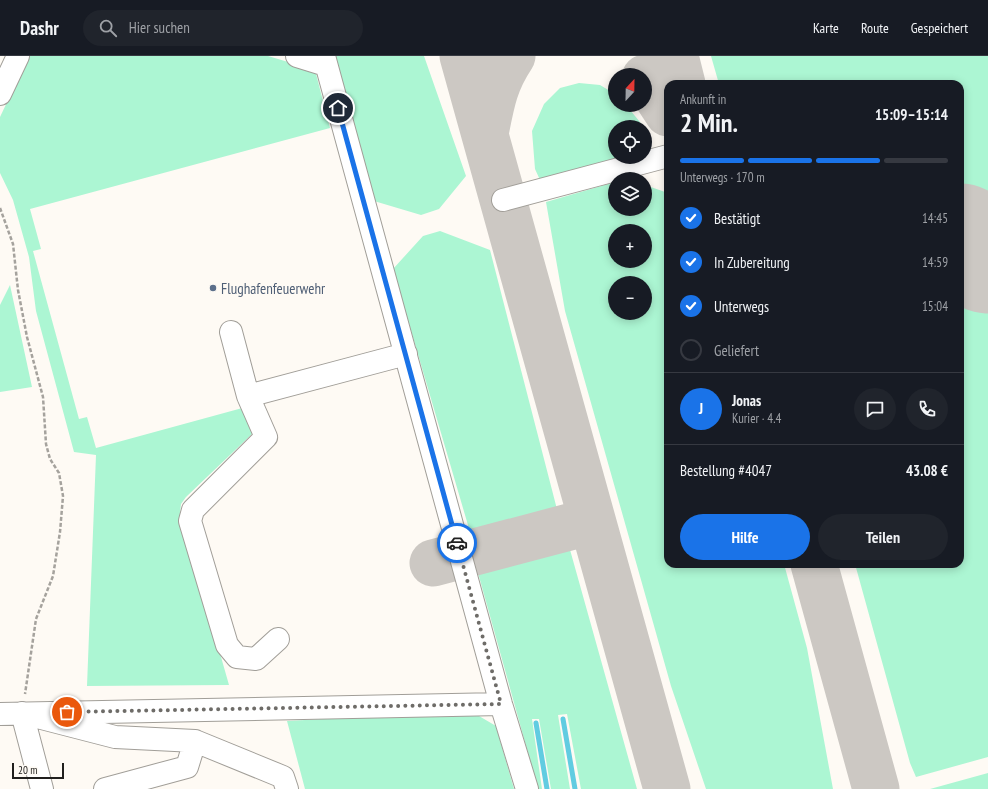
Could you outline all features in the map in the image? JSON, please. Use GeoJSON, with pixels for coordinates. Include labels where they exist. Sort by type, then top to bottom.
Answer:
{"type":"FeatureCollection","features":[{"type":"Feature","properties":{"kind":"lane"},"geometry":{"type":"LineString","coordinates":[[0,94],[18,56]]}},
{"type":"Feature","properties":{"kind":"lane"},"geometry":{"type":"LineString","coordinates":[[297,56],[325,60],[501,704],[528,789]]}},
{"type":"Feature","properties":{"kind":"lane"},"geometry":{"type":"LineString","coordinates":[[503,200],[664,157]]}},
{"type":"Feature","properties":{"kind":"lane"},"geometry":{"type":"LineString","coordinates":[[231,332],[248,396],[266,437],[193,510],[190,521],[227,645],[237,657],[256,659],[278,639]]}},
{"type":"Feature","properties":{"kind":"lane"},"geometry":{"type":"LineString","coordinates":[[248,396],[406,354]]}},
{"type":"Feature","properties":{"kind":"lane"},"geometry":{"type":"LineString","coordinates":[[0,714],[501,704]]}},
{"type":"Feature","properties":{"kind":"lane"},"geometry":{"type":"LineString","coordinates":[[22,713],[115,737],[195,741],[283,777],[287,789]]}},
{"type":"Feature","properties":{"kind":"lane"},"geometry":{"type":"LineString","coordinates":[[22,713],[42,789]]}},
{"type":"Feature","properties":{"kind":"lane"},"geometry":{"type":"LineString","coordinates":[[105,789],[187,767],[195,741]]}},
{"type":"Feature","properties":{"kind":"path"},"geometry":{"type":"LineString","coordinates":[[0,208],[13,244],[18,290],[27,337],[43,397],[46,444],[50,459],[59,473],[63,496],[60,532],[53,576],[36,619],[26,689]]}},
{"type":"Feature","properties":{"kind":"green space"},"geometry":{"type":"Polygon","coordinates":[[[29,56],[268,56],[315,70],[330,128],[30,209],[41,249],[33,251],[79,419],[87,417],[96,448],[246,407],[252,434],[186,497],[181,504],[180,513],[229,685],[87,686],[96,455],[74,452],[36,311],[29,257],[13,200],[0,173],[0,117],[29,56]]]}},
{"type":"Feature","properties":{"kind":"green space"},"geometry":{"type":"Polygon","coordinates":[[[334,56],[424,56],[466,176],[439,209],[421,215],[374,201],[334,56]]]}},
{"type":"Feature","properties":{"kind":"green space"},"geometry":{"type":"Polygon","coordinates":[[[711,56],[988,56],[988,220],[964,209],[964,80],[718,80],[711,56]]]}},
{"type":"Feature","properties":{"kind":"green space"},"geometry":{"type":"Polygon","coordinates":[[[579,83],[600,85],[608,90],[608,112],[632,112],[638,120],[608,120],[608,161],[540,180],[535,169],[532,131],[544,104],[560,88],[579,83]]]}},
{"type":"Feature","properties":{"kind":"green space"},"geometry":{"type":"Polygon","coordinates":[[[608,184],[608,216],[652,216],[652,187],[664,192],[664,568],[785,568],[807,648],[833,789],[706,789],[671,686],[565,311],[546,202],[608,184]]]}},
{"type":"Feature","properties":{"kind":"green space"},"geometry":{"type":"Polygon","coordinates":[[[440,231],[490,250],[559,517],[477,536],[470,532],[393,269],[423,236],[440,231]]]}},
{"type":"Feature","properties":{"kind":"green space"},"geometry":{"type":"Polygon","coordinates":[[[964,277],[988,288],[988,757],[916,777],[910,763],[856,568],[964,568],[964,277]]]}},
{"type":"Feature","properties":{"kind":"green space"},"geometry":{"type":"Polygon","coordinates":[[[10,285],[32,387],[0,392],[0,305],[10,285]]]}},
{"type":"Feature","properties":{"kind":"green space"},"geometry":{"type":"Polygon","coordinates":[[[567,539],[637,789],[581,789],[567,714],[558,715],[570,789],[551,789],[539,719],[532,719],[542,789],[538,789],[475,562],[567,539]]]}},
{"type":"Feature","properties":{"kind":"green space"},"geometry":{"type":"Polygon","coordinates":[[[449,712],[479,716],[496,726],[514,789],[305,789],[287,721],[449,712]]]}},
{"type":"Feature","properties":{"kind":"green space"},"geometry":{"type":"Polygon","coordinates":[[[988,773],[988,789],[930,789],[988,773]]]}},
{"type":"Feature","properties":{"kind":"waterway"},"geometry":{"type":"LineString","coordinates":[[563,719],[575,789]]}},
{"type":"Feature","properties":{"kind":"waterway"},"geometry":{"type":"LineString","coordinates":[[536,723],[547,789]]}},
{"type":"Feature","properties":{"kind":"taxiway"},"geometry":{"type":"LineString","coordinates":[[463,56],[667,789]]}},
{"type":"Feature","properties":{"kind":"taxiway"},"geometry":{"type":"LineString","coordinates":[[485,134],[491,103],[497,84],[512,56]]}},
{"type":"Feature","properties":{"kind":"taxiway"},"geometry":{"type":"LineString","coordinates":[[675,56],[681,80]]}},
{"type":"Feature","properties":{"kind":"taxiway"},"geometry":{"type":"LineString","coordinates":[[652,89],[664,107]]}},
{"type":"Feature","properties":{"kind":"taxiway"},"geometry":{"type":"LineString","coordinates":[[433,563],[592,521]]}},
{"type":"Feature","properties":{"kind":"taxiway"},"geometry":{"type":"LineString","coordinates":[[815,568],[876,789]]}},
{"type":"Feature","properties":{"kind":"runway"},"geometry":{"type":"LineString","coordinates":[[964,244],[988,255]]}},
{"type":"Feature","properties":{"kind":"way so far"},"geometry":{"type":"LineString","coordinates":[[67,712],[501,704],[457,543]]}},
{"type":"Feature","properties":{"kind":"place","name":"Flughafenfeuerwehr"},"geometry":{"type":"Point","coordinates":[213,288]}},
{"type":"Feature","properties":{"kind":"route"},"geometry":{"type":"LineString","coordinates":[[338,108],[457,543]]}}]}
